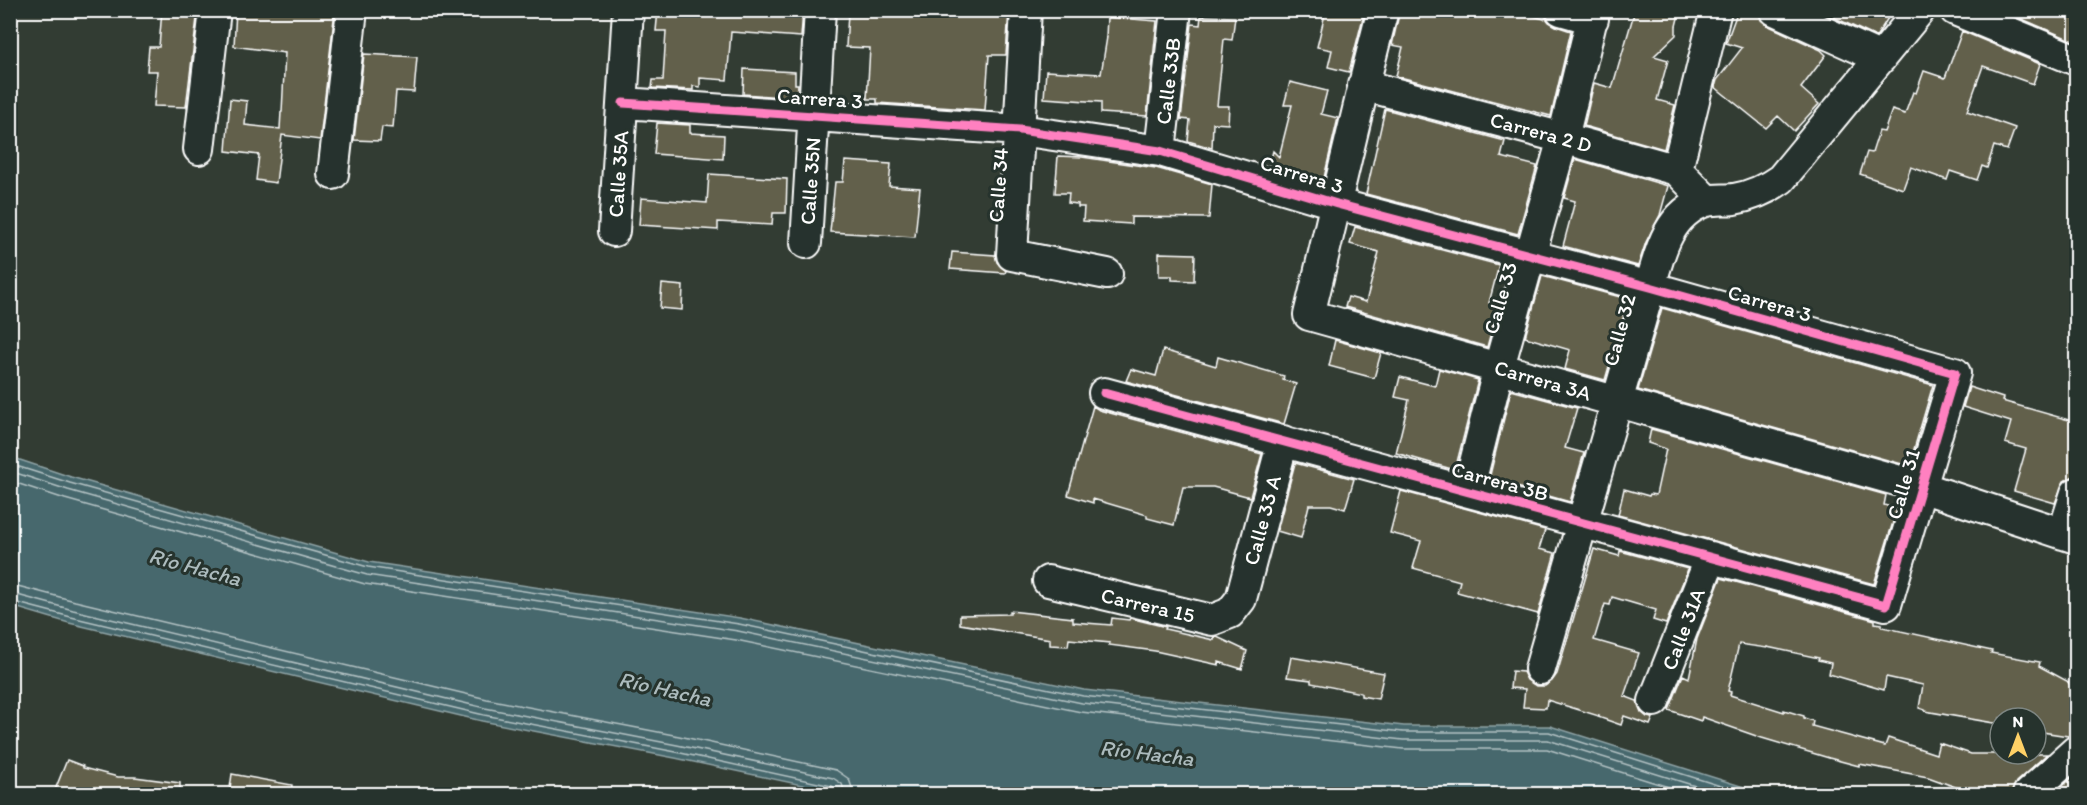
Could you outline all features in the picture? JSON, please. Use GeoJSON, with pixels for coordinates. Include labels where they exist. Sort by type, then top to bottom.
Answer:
{"type":"FeatureCollection","features":[{"type":"Feature","properties":{"kind":"street"},"geometry":{"type":"LineString","coordinates":[[199,149],[215,10]]}},
{"type":"Feature","properties":{"kind":"street"},"geometry":{"type":"LineString","coordinates":[[333,174],[352,10]]}},
{"type":"Feature","properties":{"kind":"street","name":"Calle 35A"},"geometry":{"type":"LineString","coordinates":[[614,231],[628,10]]}},
{"type":"Feature","properties":{"kind":"street","name":"Calle 35N"},"geometry":{"type":"LineString","coordinates":[[806,243],[820,10]]}},
{"type":"Feature","properties":{"kind":"street","name":"Calle 34"},"geometry":{"type":"LineString","coordinates":[[1026,10],[1012,255],[1107,274]]}},
{"type":"Feature","properties":{"kind":"street","name":"Calle 33B"},"geometry":{"type":"LineString","coordinates":[[1160,151],[1176,10]]}},
{"type":"Feature","properties":{"kind":"street","name":"Carrera 3A"},"geometry":{"type":"LineString","coordinates":[[1383,10],[1309,315],[1921,487],[2070,536]]}},
{"type":"Feature","properties":{"kind":"street"},"geometry":{"type":"LineString","coordinates":[[1561,10],[1594,15]]}},
{"type":"Feature","properties":{"kind":"street"},"geometry":{"type":"LineString","coordinates":[[1707,201],[1677,170],[1716,10]]}},
{"type":"Feature","properties":{"kind":"street"},"geometry":{"type":"LineString","coordinates":[[1774,10],[1881,58]]}},
{"type":"Feature","properties":{"kind":"street","name":"Calle 32"},"geometry":{"type":"LineString","coordinates":[[1540,669],[1660,252],[1671,226],[1687,212],[1707,201],[1736,199],[1763,191],[1781,179],[1920,10]]}},
{"type":"Feature","properties":{"kind":"street"},"geometry":{"type":"LineString","coordinates":[[1955,10],[2076,60]]}},
{"type":"Feature","properties":{"kind":"street","name":"Calle 33"},"geometry":{"type":"LineString","coordinates":[[1468,491],[1594,15]]}},
{"type":"Feature","properties":{"kind":"street","name":"Carrera 2 D"},"geometry":{"type":"LineString","coordinates":[[1363,85],[1677,170]]}},
{"type":"Feature","properties":{"kind":"street","name":"Carrera 3"},"geometry":{"type":"LineString","coordinates":[[623,103],[1020,130],[1160,151],[1337,204],[1650,287],[1954,373]]}},
{"type":"Feature","properties":{"kind":"street","name":"Calle 31"},"geometry":{"type":"LineString","coordinates":[[1886,605],[1954,373]]}},
{"type":"Feature","properties":{"kind":"street","name":"Carrera 3B"},"geometry":{"type":"LineString","coordinates":[[1104,393],[1886,605]]}},
{"type":"Feature","properties":{"kind":"street","name":"Calle 33 A"},"geometry":{"type":"LineString","coordinates":[[1241,599],[1282,441]]}},
{"type":"Feature","properties":{"kind":"street"},"geometry":{"type":"LineString","coordinates":[[2070,536],[2076,494]]}},
{"type":"Feature","properties":{"kind":"street","name":"Calle 31A"},"geometry":{"type":"LineString","coordinates":[[1654,701],[1711,557]]}},
{"type":"Feature","properties":{"kind":"street","name":"Carrera 15"},"geometry":{"type":"LineString","coordinates":[[1048,581],[1212,620],[1230,613],[1241,599]]}},
{"type":"Feature","properties":{"kind":"street"},"geometry":{"type":"LineString","coordinates":[[2028,795],[2076,751]]}},
{"type":"Feature","properties":{"kind":"water","name":"Río Hacha"},"geometry":{"type":"Polygon","coordinates":[[[11,457],[71,477],[369,562],[740,618],[1084,690],[1404,726],[1550,726],[1766,794],[844,794],[675,758],[482,721],[69,623],[11,606],[11,457]]]}},
{"type":"Feature","properties":{"kind":"building"},"geometry":{"type":"Polygon","coordinates":[[[162,10],[198,10],[186,107],[154,106],[157,71],[147,71],[149,47],[159,47],[162,10]]]}},
{"type":"Feature","properties":{"kind":"building"},"geometry":{"type":"Polygon","coordinates":[[[236,10],[335,10],[320,140],[282,135],[276,183],[256,180],[259,155],[226,151],[230,99],[247,101],[245,125],[280,129],[282,112],[285,53],[234,46],[236,10]]]}},
{"type":"Feature","properties":{"kind":"building"},"geometry":{"type":"Polygon","coordinates":[[[658,10],[803,10],[801,37],[731,32],[727,80],[700,78],[700,87],[693,86],[693,90],[652,88],[653,80],[663,80],[666,31],[656,31],[658,10]]]}},
{"type":"Feature","properties":{"kind":"building"},"geometry":{"type":"Polygon","coordinates":[[[886,10],[1009,10],[1006,55],[989,55],[985,110],[877,103],[877,99],[867,99],[870,48],[846,47],[848,13],[885,15],[886,10]]]}},
{"type":"Feature","properties":{"kind":"building"},"geometry":{"type":"Polygon","coordinates":[[[1326,10],[1365,10],[1349,72],[1328,67],[1332,50],[1317,47],[1326,10]]]}},
{"type":"Feature","properties":{"kind":"building"},"geometry":{"type":"Polygon","coordinates":[[[1400,10],[1511,10],[1546,18],[1556,26],[1571,31],[1551,116],[1396,76],[1403,47],[1392,45],[1400,10]]]}},
{"type":"Feature","properties":{"kind":"building"},"geometry":{"type":"Polygon","coordinates":[[[1635,10],[1680,10],[1676,35],[1654,56],[1668,60],[1657,100],[1675,105],[1664,149],[1584,126],[1594,83],[1612,88],[1635,10]]]}},
{"type":"Feature","properties":{"kind":"building"},"geometry":{"type":"Polygon","coordinates":[[[1738,10],[1758,10],[1761,20],[1767,25],[1821,50],[1826,55],[1801,88],[1819,104],[1794,131],[1778,116],[1766,128],[1715,87],[1717,80],[1742,48],[1726,43],[1738,10]]]}},
{"type":"Feature","properties":{"kind":"building"},"geometry":{"type":"Polygon","coordinates":[[[1818,10],[1893,10],[1876,37],[1818,10]]]}},
{"type":"Feature","properties":{"kind":"building"},"geometry":{"type":"Polygon","coordinates":[[[2001,10],[2076,10],[2076,42],[2001,10]]]}},
{"type":"Feature","properties":{"kind":"building"},"geometry":{"type":"Polygon","coordinates":[[[1201,16],[1235,17],[1232,40],[1224,39],[1217,106],[1229,106],[1228,124],[1213,123],[1212,148],[1188,141],[1190,120],[1181,119],[1192,24],[1200,25],[1201,16]]]}},
{"type":"Feature","properties":{"kind":"building"},"geometry":{"type":"Polygon","coordinates":[[[1107,17],[1157,21],[1147,116],[1101,113],[1101,102],[1044,98],[1046,71],[1101,74],[1107,37],[1107,17]]]}},
{"type":"Feature","properties":{"kind":"building"},"geometry":{"type":"Polygon","coordinates":[[[1962,31],[2040,64],[2033,84],[1983,66],[1967,111],[2015,128],[2007,150],[1994,146],[1987,168],[1982,166],[1977,180],[1950,171],[1947,180],[1911,167],[1903,189],[1860,174],[1867,152],[1872,153],[1879,131],[1884,132],[1892,110],[1905,114],[1924,71],[1945,78],[1962,31]]]}},
{"type":"Feature","properties":{"kind":"building"},"geometry":{"type":"Polygon","coordinates":[[[364,54],[417,57],[414,92],[396,91],[393,128],[382,127],[380,141],[354,140],[364,54]]]}},
{"type":"Feature","properties":{"kind":"building"},"geometry":{"type":"Polygon","coordinates":[[[744,69],[795,72],[795,84],[798,84],[797,98],[743,94],[744,69]]]}},
{"type":"Feature","properties":{"kind":"building"},"geometry":{"type":"Polygon","coordinates":[[[1290,82],[1327,91],[1321,114],[1338,118],[1323,182],[1269,166],[1273,151],[1279,157],[1292,105],[1284,105],[1290,82]]]}},
{"type":"Feature","properties":{"kind":"building"},"geometry":{"type":"Polygon","coordinates":[[[1385,109],[1505,141],[1501,157],[1537,166],[1518,234],[1366,194],[1385,109]]]}},
{"type":"Feature","properties":{"kind":"building"},"geometry":{"type":"Polygon","coordinates":[[[657,123],[690,125],[690,133],[724,135],[723,159],[654,154],[657,123]]]}},
{"type":"Feature","properties":{"kind":"building"},"geometry":{"type":"Polygon","coordinates":[[[1058,156],[1082,157],[1156,168],[1212,184],[1209,218],[1131,217],[1131,224],[1083,221],[1084,207],[1068,203],[1069,193],[1055,193],[1058,156]]]}},
{"type":"Feature","properties":{"kind":"building"},"geometry":{"type":"Polygon","coordinates":[[[1575,159],[1668,186],[1660,215],[1646,242],[1638,266],[1563,246],[1575,201],[1564,198],[1575,159]]]}},
{"type":"Feature","properties":{"kind":"building"},"geometry":{"type":"Polygon","coordinates":[[[845,161],[891,164],[889,186],[920,188],[915,237],[830,232],[835,182],[843,182],[845,161]]]}},
{"type":"Feature","properties":{"kind":"building"},"geometry":{"type":"Polygon","coordinates":[[[709,174],[787,179],[786,213],[773,213],[772,225],[718,222],[718,230],[639,225],[641,198],[707,203],[709,174]]]}},
{"type":"Feature","properties":{"kind":"building"},"geometry":{"type":"Polygon","coordinates":[[[1355,227],[1499,265],[1489,303],[1498,306],[1487,347],[1345,307],[1348,297],[1366,302],[1379,252],[1350,244],[1355,227]]]}},
{"type":"Feature","properties":{"kind":"building"},"geometry":{"type":"Polygon","coordinates":[[[952,252],[995,255],[997,262],[1006,271],[1005,273],[950,269],[952,252]]]}},
{"type":"Feature","properties":{"kind":"building"},"geometry":{"type":"Polygon","coordinates":[[[1159,253],[1195,254],[1194,281],[1172,280],[1172,276],[1159,276],[1159,253]]]}},
{"type":"Feature","properties":{"kind":"building"},"geometry":{"type":"Polygon","coordinates":[[[1542,276],[1624,298],[1620,313],[1624,315],[1605,380],[1565,369],[1570,350],[1525,337],[1542,276]]]}},
{"type":"Feature","properties":{"kind":"building"},"geometry":{"type":"Polygon","coordinates":[[[662,284],[683,286],[682,310],[660,308],[662,284]]]}},
{"type":"Feature","properties":{"kind":"building"},"geometry":{"type":"Polygon","coordinates":[[[1662,308],[1933,385],[1909,466],[1638,390],[1662,308]]]}},
{"type":"Feature","properties":{"kind":"building"},"geometry":{"type":"Polygon","coordinates":[[[1335,340],[1381,353],[1374,378],[1329,366],[1335,340]]]}},
{"type":"Feature","properties":{"kind":"building"},"geometry":{"type":"Polygon","coordinates":[[[1163,350],[1216,366],[1218,357],[1284,376],[1283,380],[1296,384],[1284,424],[1126,381],[1131,369],[1156,376],[1163,350]]]}},
{"type":"Feature","properties":{"kind":"building"},"geometry":{"type":"Polygon","coordinates":[[[1439,369],[1478,380],[1455,470],[1396,453],[1409,400],[1395,397],[1400,377],[1435,386],[1439,369]]]}},
{"type":"Feature","properties":{"kind":"building"},"geometry":{"type":"Polygon","coordinates":[[[1969,387],[2003,398],[2002,401],[2076,422],[2076,469],[2074,476],[2064,481],[2055,503],[2014,491],[2026,449],[2005,443],[2011,422],[1963,407],[1969,387]]]}},
{"type":"Feature","properties":{"kind":"building"},"geometry":{"type":"Polygon","coordinates":[[[1511,390],[1577,408],[1565,448],[1584,453],[1570,502],[1489,479],[1511,390]]]}},
{"type":"Feature","properties":{"kind":"building"},"geometry":{"type":"Polygon","coordinates":[[[1093,406],[1099,410],[1262,454],[1250,497],[1213,487],[1183,487],[1174,525],[1093,499],[1093,503],[1068,495],[1093,406]]]}},
{"type":"Feature","properties":{"kind":"building"},"geometry":{"type":"Polygon","coordinates":[[[1651,429],[1886,495],[1884,505],[1897,509],[1874,584],[1618,515],[1624,489],[1649,496],[1650,494],[1656,495],[1666,449],[1648,443],[1651,429]]]}},
{"type":"Feature","properties":{"kind":"building"},"geometry":{"type":"Polygon","coordinates":[[[1295,463],[1354,479],[1345,509],[1331,505],[1309,505],[1301,538],[1277,531],[1295,463]]]}},
{"type":"Feature","properties":{"kind":"building"},"geometry":{"type":"Polygon","coordinates":[[[1401,491],[1545,530],[1539,549],[1555,553],[1538,614],[1457,592],[1460,581],[1413,568],[1421,541],[1390,533],[1401,491]]]}},
{"type":"Feature","properties":{"kind":"building"},"geometry":{"type":"Polygon","coordinates":[[[1594,549],[1619,556],[1620,551],[1688,569],[1666,624],[1653,620],[1656,610],[1612,597],[1610,605],[1605,604],[1594,640],[1639,653],[1624,696],[1637,701],[1641,712],[1653,718],[1650,725],[1624,716],[1621,725],[1547,700],[1546,708],[1523,707],[1525,689],[1510,688],[1512,671],[1523,672],[1527,680],[1536,686],[1545,686],[1557,674],[1594,549]]]}},
{"type":"Feature","properties":{"kind":"building"},"geometry":{"type":"Polygon","coordinates":[[[1721,578],[1875,620],[1875,623],[1882,624],[1882,627],[1992,651],[1991,653],[2040,662],[2039,666],[2067,681],[2076,692],[2076,734],[2068,736],[2048,733],[2048,706],[1988,706],[1988,722],[1925,711],[1919,708],[1923,685],[1886,677],[1884,690],[1829,674],[1831,663],[1818,660],[1819,658],[1767,647],[1739,644],[1728,691],[1731,692],[1730,695],[1804,716],[1813,721],[1812,726],[1885,746],[1888,738],[1936,754],[1939,743],[1971,754],[1988,754],[1988,766],[2034,766],[2016,782],[2011,795],[1967,795],[1961,789],[1928,777],[1859,764],[1859,766],[1762,738],[1702,717],[1701,721],[1669,710],[1683,675],[1689,678],[1697,639],[1721,578]]]}},
{"type":"Feature","properties":{"kind":"building"},"geometry":{"type":"Polygon","coordinates":[[[1010,611],[1073,618],[1073,622],[1111,625],[1112,618],[1129,620],[1130,618],[1214,640],[1215,636],[1247,651],[1242,669],[1219,662],[1219,665],[1155,651],[1109,645],[1110,643],[1069,639],[1068,646],[1050,645],[1050,639],[960,624],[960,615],[1010,614],[1010,611]]]}},
{"type":"Feature","properties":{"kind":"building"},"geometry":{"type":"Polygon","coordinates":[[[1291,657],[1384,673],[1378,699],[1361,696],[1361,693],[1311,683],[1311,680],[1287,677],[1291,657]]]}},
{"type":"Feature","properties":{"kind":"building"},"geometry":{"type":"Polygon","coordinates":[[[67,760],[83,768],[118,777],[180,783],[180,795],[53,795],[67,760]]]}},
{"type":"Feature","properties":{"kind":"building"},"geometry":{"type":"Polygon","coordinates":[[[232,774],[292,785],[291,795],[229,795],[232,774]]]}},
{"type":"Feature","properties":{"kind":"building"},"geometry":{"type":"Polygon","coordinates":[[[2076,774],[2076,795],[2053,795],[2076,774]]]}},
{"type":"Feature","properties":{"kind":"cycle path"},"geometry":{"type":"LineString","coordinates":[[623,103],[1020,130],[1160,151],[1337,204],[1650,287],[1955,373],[1886,605],[1104,393]]}}]}
